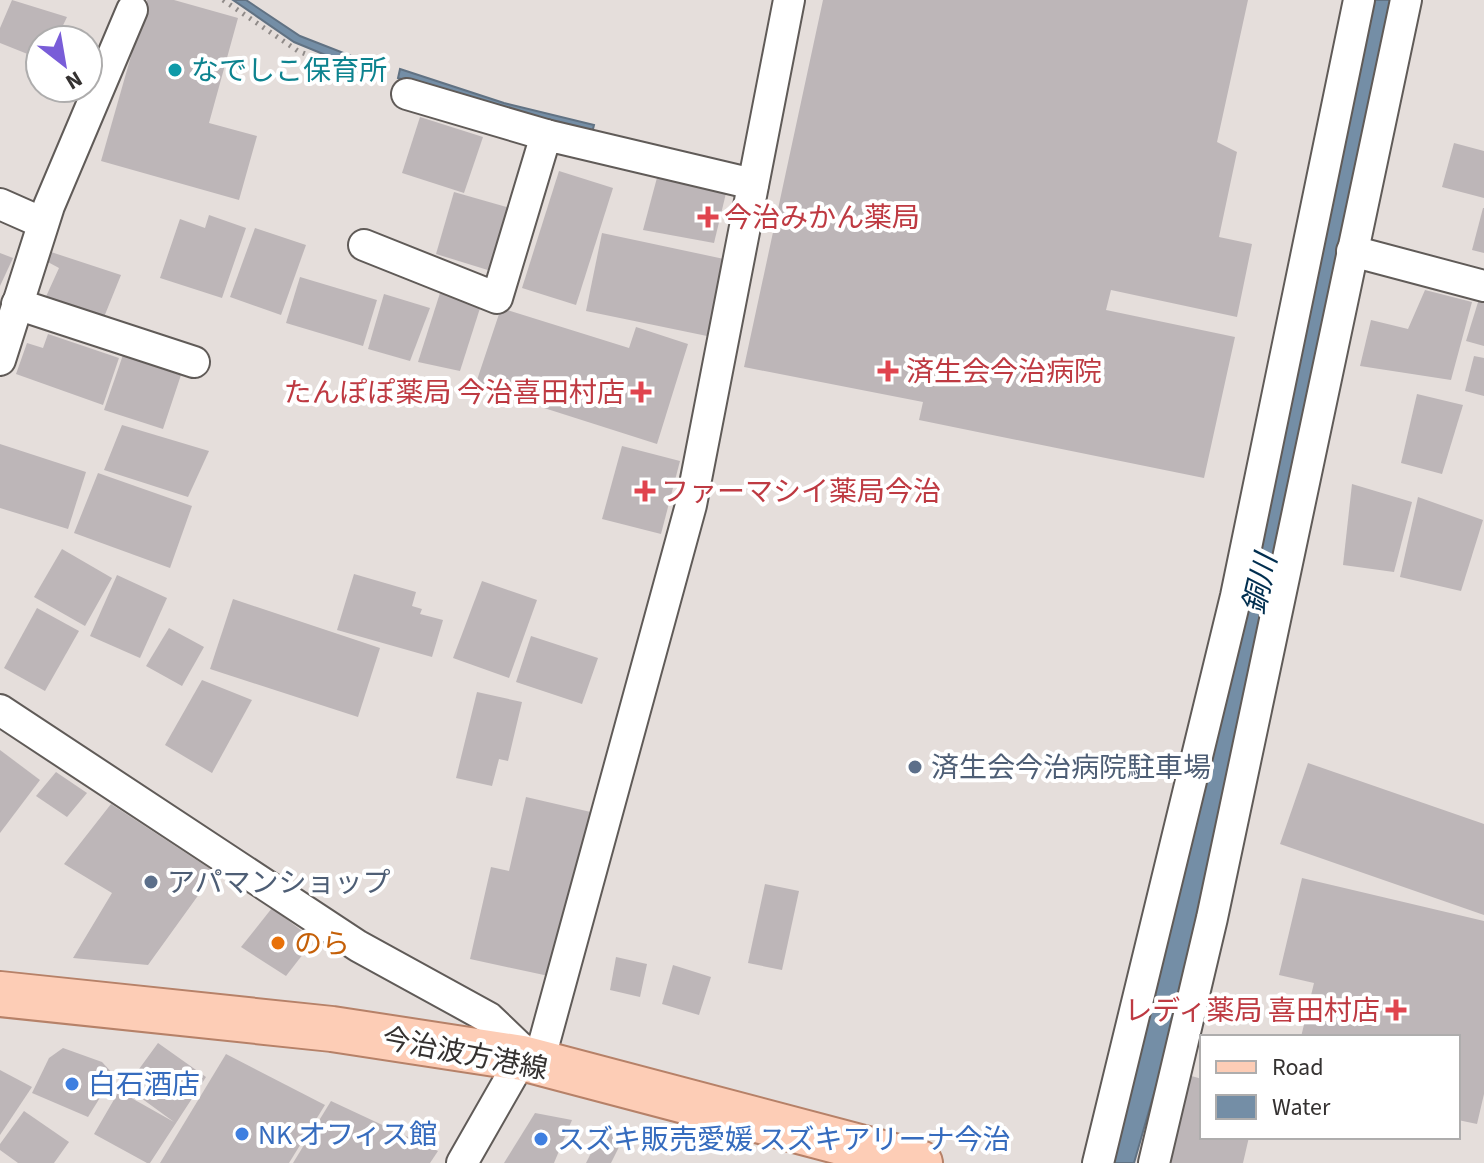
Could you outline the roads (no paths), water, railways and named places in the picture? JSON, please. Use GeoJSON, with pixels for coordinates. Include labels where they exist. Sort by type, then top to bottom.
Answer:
{"type":"FeatureCollection","features":[{"type":"Feature","properties":{"kind":"main road","name":"今治波方港線"},"geometry":{"type":"LineString","coordinates":[[0,994],[332,1029],[530,1061],[920,1163]]}},
{"type":"Feature","properties":{"kind":"street"},"geometry":{"type":"LineString","coordinates":[[462,1163],[530,1061],[691,505],[789,0]]}},
{"type":"Feature","properties":{"kind":"street"},"geometry":{"type":"LineString","coordinates":[[1098,1163],[1236,596],[1359,0]]}},
{"type":"Feature","properties":{"kind":"street"},"geometry":{"type":"LineString","coordinates":[[1154,1163],[1212,918],[1406,0]]}},
{"type":"Feature","properties":{"kind":"street"},"geometry":{"type":"LineString","coordinates":[[0,360],[43,223],[132,10]]}},
{"type":"Feature","properties":{"kind":"street"},"geometry":{"type":"LineString","coordinates":[[407,94],[546,135],[753,184]]}},
{"type":"Feature","properties":{"kind":"street"},"geometry":{"type":"LineString","coordinates":[[364,245],[497,298],[546,135]]}},
{"type":"Feature","properties":{"kind":"street"},"geometry":{"type":"LineString","coordinates":[[0,204],[43,223]]}},
{"type":"Feature","properties":{"kind":"street"},"geometry":{"type":"LineString","coordinates":[[1352,251],[1484,286]]}},
{"type":"Feature","properties":{"kind":"street"},"geometry":{"type":"LineString","coordinates":[[17,304],[194,362]]}},
{"type":"Feature","properties":{"kind":"street"},"geometry":{"type":"LineString","coordinates":[[0,710],[358,946],[489,1018],[530,1061]]}},
{"type":"Feature","properties":{"kind":"water"},"geometry":{"type":"Polygon","coordinates":[[[233,0],[246,0],[300,36],[372,64],[369,73],[294,42],[233,0]]]}},
{"type":"Feature","properties":{"kind":"water","name":"銅川"},"geometry":{"type":"Polygon","coordinates":[[[1365,0],[1398,0],[1182,996],[1134,1163],[1109,1163],[1365,0]]]}},
{"type":"Feature","properties":{"kind":"water"},"geometry":{"type":"Polygon","coordinates":[[[400,69],[504,103],[594,125],[592,133],[504,111],[398,78],[400,69]]]}},
{"type":"Feature","properties":{"kind":"place","name":"なでしこ保育所"},"geometry":{"type":"Point","coordinates":[175,70]}},
{"type":"Feature","properties":{"kind":"place","name":"今治みかん薬局"},"geometry":{"type":"Point","coordinates":[708,217]}},
{"type":"Feature","properties":{"kind":"place","name":"済生会今治病院"},"geometry":{"type":"Point","coordinates":[888,371]}},
{"type":"Feature","properties":{"kind":"place","name":"たんぽぽ薬局 今治喜田村店"},"geometry":{"type":"Point","coordinates":[641,392]}},
{"type":"Feature","properties":{"kind":"place","name":"ファーマシイ薬局今治"},"geometry":{"type":"Point","coordinates":[645,491]}},
{"type":"Feature","properties":{"kind":"place","name":"済生会今治病院駐車場"},"geometry":{"type":"Point","coordinates":[915,767]}},
{"type":"Feature","properties":{"kind":"place","name":"アパマンショップ"},"geometry":{"type":"Point","coordinates":[151,882]}},
{"type":"Feature","properties":{"kind":"place","name":"のら"},"geometry":{"type":"Point","coordinates":[278,943]}},
{"type":"Feature","properties":{"kind":"place","name":"レディ薬局 喜田村店"},"geometry":{"type":"Point","coordinates":[1396,1010]}},
{"type":"Feature","properties":{"kind":"place","name":"白石酒店"},"geometry":{"type":"Point","coordinates":[72,1084]}},
{"type":"Feature","properties":{"kind":"place","name":"NK オフィス館"},"geometry":{"type":"Point","coordinates":[242,1134]}},
{"type":"Feature","properties":{"kind":"place","name":"スズキ販売愛媛 スズキアリーナ今治"},"geometry":{"type":"Point","coordinates":[541,1139]}}]}
